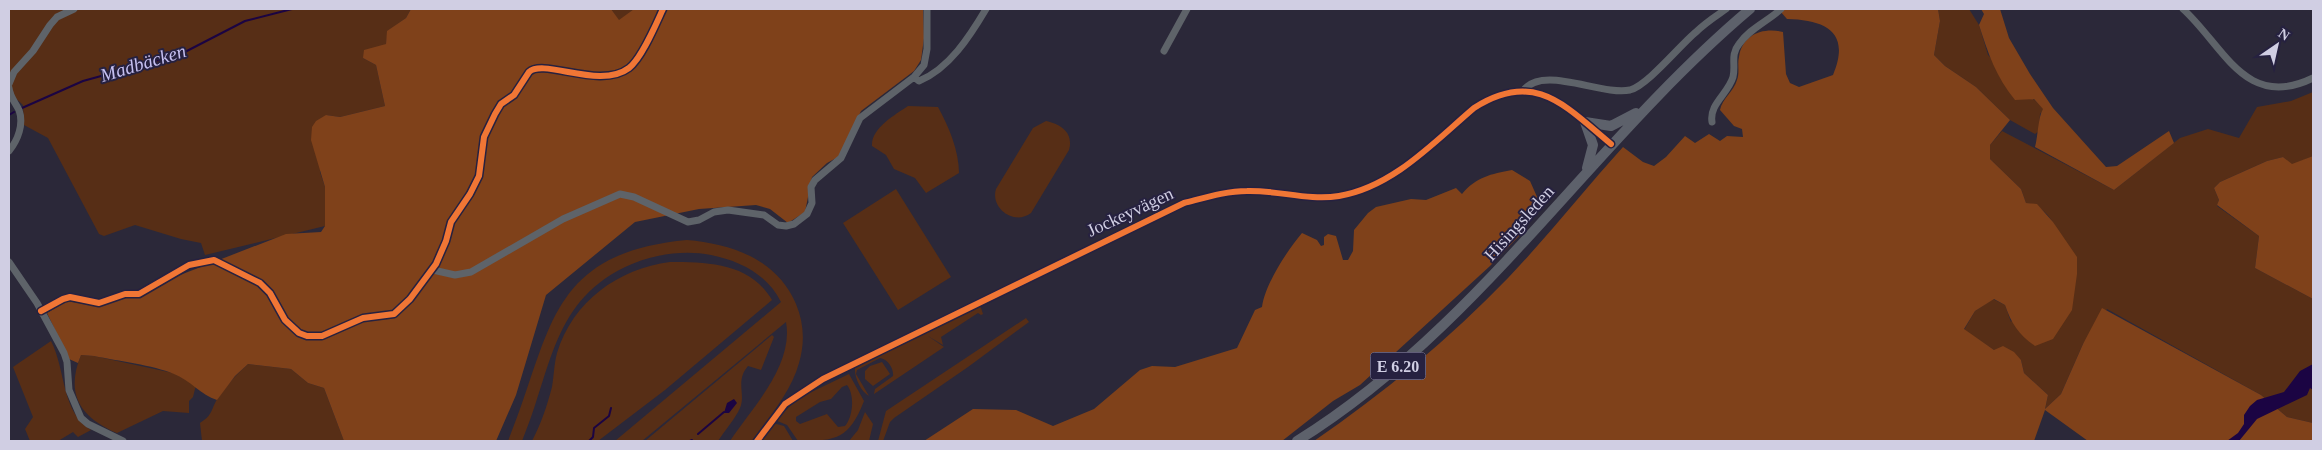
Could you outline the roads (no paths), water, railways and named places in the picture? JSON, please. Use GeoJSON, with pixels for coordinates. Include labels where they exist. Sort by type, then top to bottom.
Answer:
{"type":"FeatureCollection","features":[{"type":"Feature","properties":{"kind":"highway","name":"Hisingsleden"},"geometry":{"type":"LineString","coordinates":[[1297,441],[1365,392],[1434,335],[1505,264],[1644,109],[1686,66],[1750,9]]}},
{"type":"Feature","properties":{"kind":"highway","name":"E 6.20"},"geometry":{"type":"LineString","coordinates":[[1585,173],[1593,145],[1585,122],[1611,126],[1644,109]]}},
{"type":"Feature","properties":{"kind":"street"},"geometry":{"type":"LineString","coordinates":[[9,84],[14,72],[33,51],[50,25],[57,17],[74,9]]}},
{"type":"Feature","properties":{"kind":"street"},"geometry":{"type":"LineString","coordinates":[[41,311],[63,299],[70,298],[99,303],[124,294],[139,294],[189,265],[214,260],[228,265],[260,283],[270,293],[288,324],[299,333],[315,338],[363,318],[394,314],[404,307],[432,270],[446,241],[450,222],[470,194],[479,176],[484,137],[494,114],[501,104],[514,95],[529,72],[541,68],[592,77],[623,72],[637,59],[664,9]]}},
{"type":"Feature","properties":{"kind":"street"},"geometry":{"type":"LineString","coordinates":[[432,270],[455,276],[471,272],[563,219],[620,194],[634,196],[688,222],[699,220],[714,212],[728,210],[764,215],[778,225],[794,224],[807,214],[812,203],[811,187],[814,180],[841,158],[860,118],[921,70],[926,58],[927,9]]}},
{"type":"Feature","properties":{"kind":"street"},"geometry":{"type":"LineString","coordinates":[[914,76],[919,81],[936,72],[969,37],[986,9]]}},
{"type":"Feature","properties":{"kind":"street"},"geometry":{"type":"LineString","coordinates":[[1164,51],[1186,9]]}},
{"type":"Feature","properties":{"kind":"street"},"geometry":{"type":"LineString","coordinates":[[1523,91],[1531,82],[1547,80],[1611,90],[1633,89],[1652,74],[1696,31],[1726,9]]}},
{"type":"Feature","properties":{"kind":"street"},"geometry":{"type":"LineString","coordinates":[[1712,122],[1714,108],[1733,76],[1733,56],[1735,50],[1743,38],[1781,9]]}},
{"type":"Feature","properties":{"kind":"street"},"geometry":{"type":"LineString","coordinates":[[2183,9],[2205,31],[2233,67],[2247,78],[2263,85],[2280,87],[2299,85],[2313,78]]}},
{"type":"Feature","properties":{"kind":"street","name":"Jockeyvägen"},"geometry":{"type":"LineString","coordinates":[[757,441],[780,410],[802,391],[1167,210],[1206,198],[1245,191],[1315,197],[1336,196],[1364,189],[1396,173],[1488,99],[1511,91],[1544,94],[1554,98],[1611,144]]}},
{"type":"Feature","properties":{"kind":"street"},"geometry":{"type":"LineString","coordinates":[[9,92],[19,110],[20,122],[17,138],[9,151]]}},
{"type":"Feature","properties":{"kind":"street"},"geometry":{"type":"LineString","coordinates":[[9,262],[41,311],[65,357],[69,390],[81,418],[88,424],[123,441]]}},
{"type":"Feature","properties":{"kind":"waterway","name":"Madbäcken"},"geometry":{"type":"LineString","coordinates":[[22,108],[83,81],[181,54],[245,21],[292,9]]}},
{"type":"Feature","properties":{"kind":"waterway","name":"Madbäcken"},"geometry":{"type":"LineString","coordinates":[[9,115],[14,112]]}},
{"type":"Feature","properties":{"kind":"waterway"},"geometry":{"type":"LineString","coordinates":[[589,441],[593,437],[594,428],[609,416],[611,408]]}},
{"type":"Feature","properties":{"kind":"waterway"},"geometry":{"type":"LineString","coordinates":[[698,434],[724,412]]}}]}
